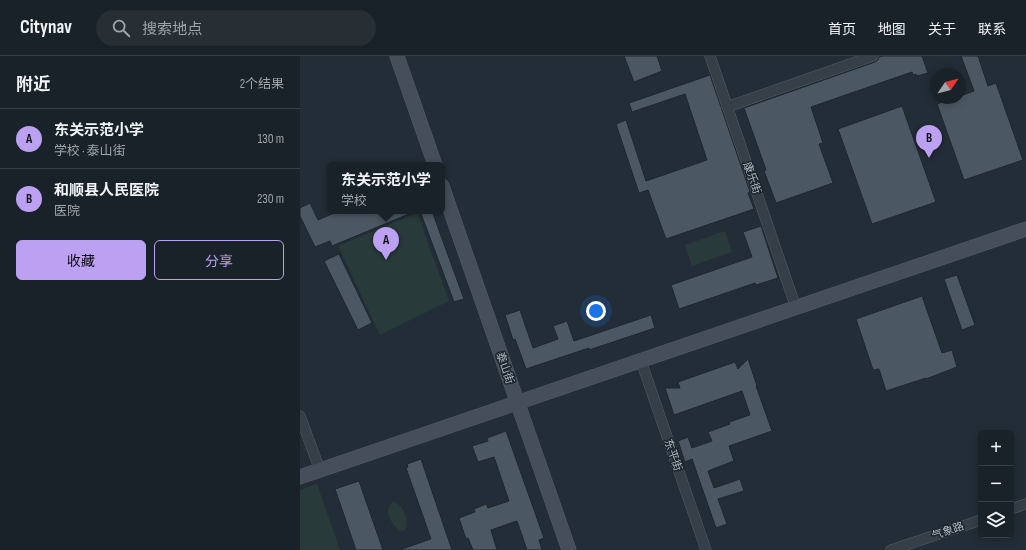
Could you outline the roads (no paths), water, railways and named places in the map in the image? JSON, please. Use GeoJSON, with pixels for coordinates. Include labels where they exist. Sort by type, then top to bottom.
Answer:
{"type":"FeatureCollection","features":[{"type":"Feature","properties":{"kind":"main road"},"geometry":{"type":"LineString","coordinates":[[397,56],[434,162]]}},
{"type":"Feature","properties":{"kind":"main road","name":"泰山街"},"geometry":{"type":"LineString","coordinates":[[445,195],[569,550]]}},
{"type":"Feature","properties":{"kind":"main road"},"geometry":{"type":"LineString","coordinates":[[300,477],[793,299],[1026,219]]}},
{"type":"Feature","properties":{"kind":"main road"},"geometry":{"type":"LineString","coordinates":[[300,468],[641,361],[1026,229]]}},
{"type":"Feature","properties":{"kind":"street","name":"康乐街"},"geometry":{"type":"LineString","coordinates":[[711,56],[793,299]]}},
{"type":"Feature","properties":{"kind":"street"},"geometry":{"type":"LineString","coordinates":[[727,107],[873,56]]}},
{"type":"Feature","properties":{"kind":"street","name":"东平街"},"geometry":{"type":"LineString","coordinates":[[641,361],[706,550]]}},
{"type":"Feature","properties":{"kind":"street"},"geometry":{"type":"LineString","coordinates":[[300,416],[317,462]]}},
{"type":"Feature","properties":{"kind":"street"},"geometry":{"type":"LineString","coordinates":[[1014,509],[1026,504]]}},
{"type":"Feature","properties":{"kind":"street","name":"气象路"},"geometry":{"type":"LineString","coordinates":[[892,550],[978,521]]}},
{"type":"Feature","properties":{"kind":"place","name":"和顺县人民医院"},"geometry":{"type":"Point","coordinates":[929,158]}},
{"type":"Feature","properties":{"kind":"place","name":"东关示范小学"},"geometry":{"type":"Point","coordinates":[386,260]}}]}
